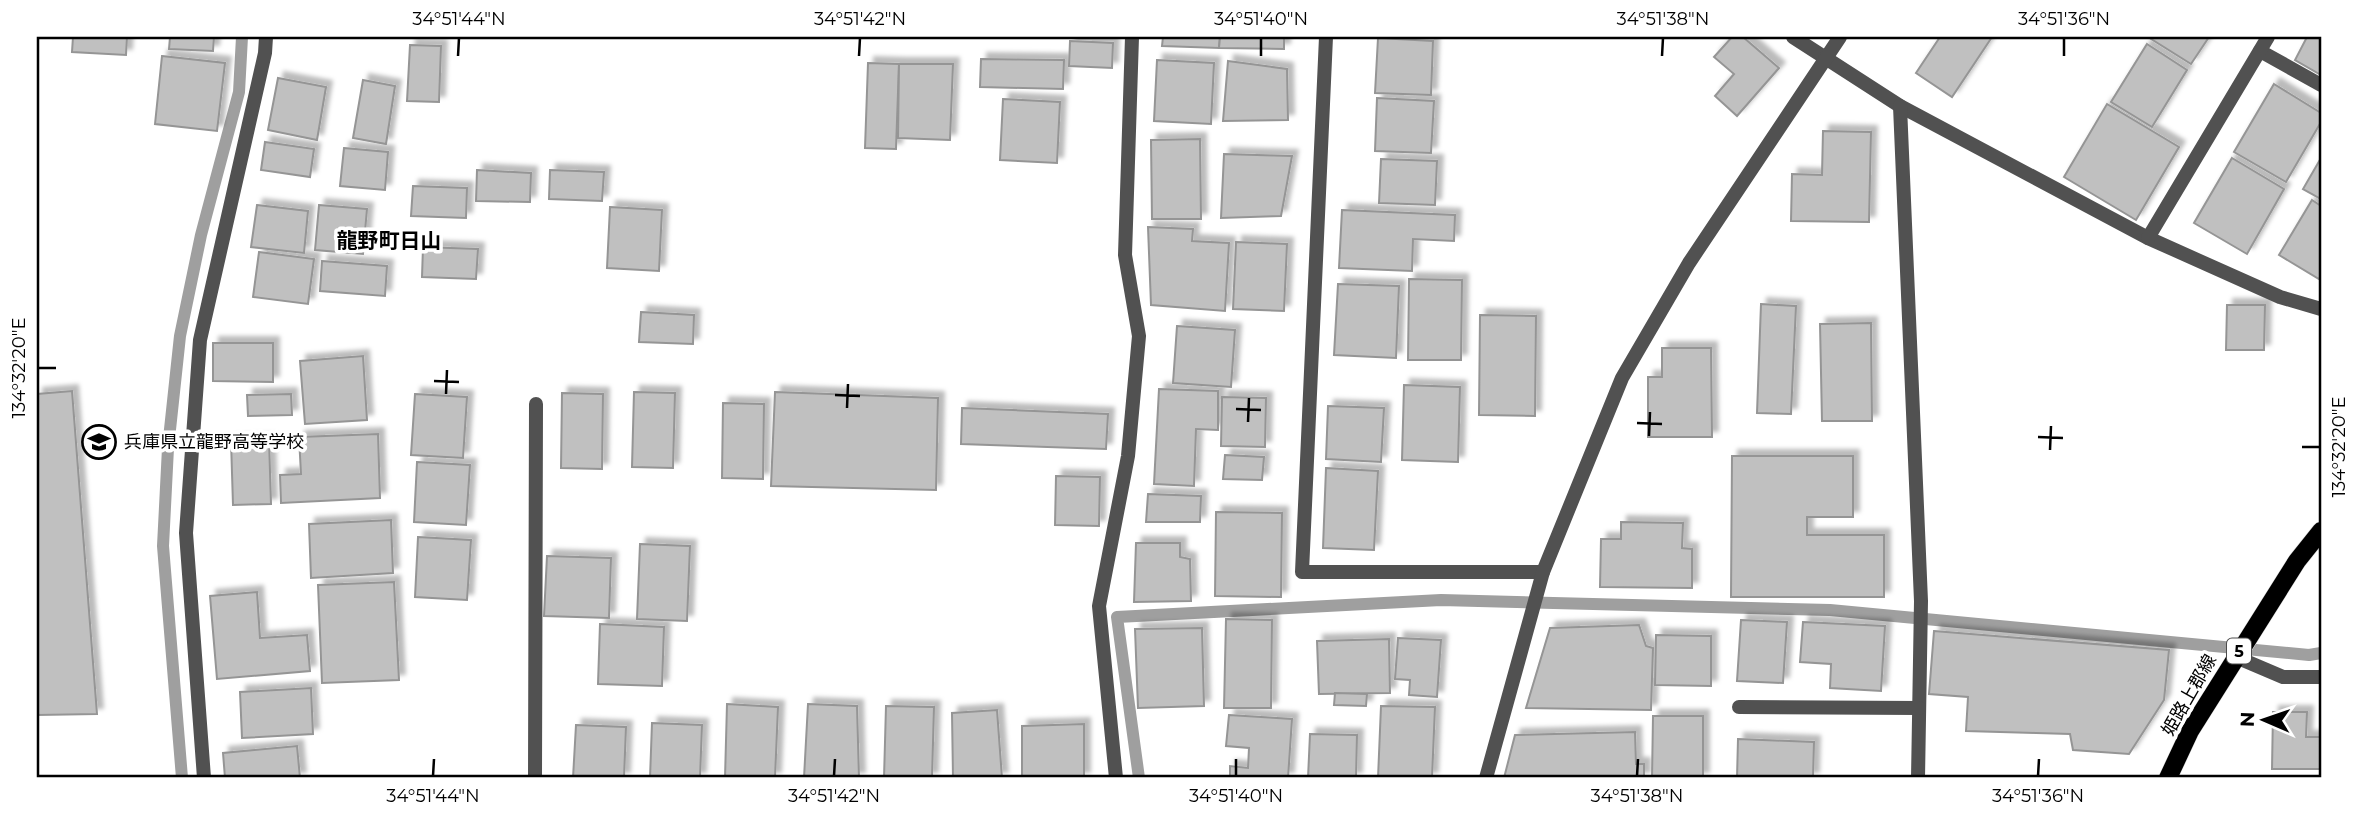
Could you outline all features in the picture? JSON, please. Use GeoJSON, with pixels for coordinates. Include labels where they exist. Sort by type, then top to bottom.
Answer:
{"type":"FeatureCollection","features":[{"type":"Feature","properties":{"kind":"main road","name":"姫路上郡線"},"geometry":{"type":"LineString","coordinates":[[2168,778],[2190,731],[2297,561],[2321,531]]}},
{"type":"Feature","properties":{"kind":"street"},"geometry":{"type":"LineString","coordinates":[[204,778],[186,533],[201,340],[265,53],[266,37]]}},
{"type":"Feature","properties":{"kind":"street"},"geometry":{"type":"LineString","coordinates":[[1116,778],[1099,606],[1128,456],[1139,336],[1125,255],[1132,37]]}},
{"type":"Feature","properties":{"kind":"street"},"geometry":{"type":"LineString","coordinates":[[1326,37],[1302,572],[1543,572]]}},
{"type":"Feature","properties":{"kind":"street"},"geometry":{"type":"LineString","coordinates":[[1793,37],[1900,106],[2148,238],[2280,297],[2321,309]]}},
{"type":"Feature","properties":{"kind":"street"},"geometry":{"type":"LineString","coordinates":[[1486,778],[1543,572],[1622,378],[1689,262],[1840,37]]}},
{"type":"Feature","properties":{"kind":"street"},"geometry":{"type":"LineString","coordinates":[[2148,238],[2268,37]]}},
{"type":"Feature","properties":{"kind":"street"},"geometry":{"type":"LineString","coordinates":[[2260,51],[2321,85]]}},
{"type":"Feature","properties":{"kind":"street"},"geometry":{"type":"LineString","coordinates":[[1900,106],[1921,601],[1918,778]]}},
{"type":"Feature","properties":{"kind":"street"},"geometry":{"type":"LineString","coordinates":[[535,778],[536,404]]}},
{"type":"Feature","properties":{"kind":"street"},"geometry":{"type":"LineString","coordinates":[[2236,657],[2283,677],[2321,677]]}},
{"type":"Feature","properties":{"kind":"street"},"geometry":{"type":"LineString","coordinates":[[1739,707],[1919,708]]}},
{"type":"Feature","properties":{"kind":"building"},"geometry":{"type":"Polygon","coordinates":[[[73,37],[127,37],[126,55],[72,52],[73,37]]]}},
{"type":"Feature","properties":{"kind":"building"},"geometry":{"type":"Polygon","coordinates":[[[170,37],[214,37],[213,51],[169,49],[170,37]]]}},
{"type":"Feature","properties":{"kind":"building"},"geometry":{"type":"Polygon","coordinates":[[[1163,37],[1220,37],[1219,48],[1162,46],[1163,37]]]}},
{"type":"Feature","properties":{"kind":"building"},"geometry":{"type":"Polygon","coordinates":[[[1220,37],[1284,37],[1284,49],[1219,48],[1220,37]]]}},
{"type":"Feature","properties":{"kind":"building"},"geometry":{"type":"Polygon","coordinates":[[[1732,37],[1743,37],[1779,68],[1737,116],[1715,96],[1734,74],[1714,57],[1732,37]]]}},
{"type":"Feature","properties":{"kind":"building"},"geometry":{"type":"Polygon","coordinates":[[[1940,37],[1992,37],[1952,97],[1916,73],[1940,37]]]}},
{"type":"Feature","properties":{"kind":"building"},"geometry":{"type":"Polygon","coordinates":[[[2148,37],[2209,37],[2191,64],[2148,37]]]}},
{"type":"Feature","properties":{"kind":"building"},"geometry":{"type":"Polygon","coordinates":[[[2307,37],[2321,37],[2321,75],[2295,60],[2307,37]]]}},
{"type":"Feature","properties":{"kind":"building"},"geometry":{"type":"Polygon","coordinates":[[[1378,38],[1433,41],[1431,95],[1375,93],[1378,38]]]}},
{"type":"Feature","properties":{"kind":"building"},"geometry":{"type":"Polygon","coordinates":[[[1070,41],[1113,43],[1112,68],[1069,66],[1070,41]]]}},
{"type":"Feature","properties":{"kind":"building"},"geometry":{"type":"Polygon","coordinates":[[[2147,44],[2187,70],[2152,127],[2111,102],[2147,44]]]}},
{"type":"Feature","properties":{"kind":"building"},"geometry":{"type":"Polygon","coordinates":[[[410,45],[441,46],[439,102],[407,101],[410,45]]]}},
{"type":"Feature","properties":{"kind":"building"},"geometry":{"type":"Polygon","coordinates":[[[162,56],[225,63],[217,131],[155,124],[162,56]]]}},
{"type":"Feature","properties":{"kind":"building"},"geometry":{"type":"Polygon","coordinates":[[[981,59],[1064,60],[1063,89],[980,87],[981,59]]]}},
{"type":"Feature","properties":{"kind":"building"},"geometry":{"type":"Polygon","coordinates":[[[1157,60],[1214,63],[1211,124],[1154,121],[1157,60]]]}},
{"type":"Feature","properties":{"kind":"building"},"geometry":{"type":"Polygon","coordinates":[[[1228,61],[1287,69],[1288,120],[1223,121],[1228,61]]]}},
{"type":"Feature","properties":{"kind":"building"},"geometry":{"type":"Polygon","coordinates":[[[868,63],[899,64],[896,149],[865,148],[868,63]]]}},
{"type":"Feature","properties":{"kind":"building"},"geometry":{"type":"Polygon","coordinates":[[[899,64],[953,64],[950,140],[898,138],[899,64]]]}},
{"type":"Feature","properties":{"kind":"building"},"geometry":{"type":"Polygon","coordinates":[[[278,78],[326,87],[317,140],[268,130],[278,78]]]}},
{"type":"Feature","properties":{"kind":"building"},"geometry":{"type":"Polygon","coordinates":[[[363,80],[395,86],[386,144],[353,138],[363,80]]]}},
{"type":"Feature","properties":{"kind":"building"},"geometry":{"type":"Polygon","coordinates":[[[2274,84],[2321,113],[2321,122],[2286,182],[2234,152],[2274,84]]]}},
{"type":"Feature","properties":{"kind":"building"},"geometry":{"type":"Polygon","coordinates":[[[1377,98],[1434,101],[1431,153],[1375,151],[1377,98]]]}},
{"type":"Feature","properties":{"kind":"building"},"geometry":{"type":"Polygon","coordinates":[[[1003,99],[1060,102],[1057,163],[1000,160],[1003,99]]]}},
{"type":"Feature","properties":{"kind":"building"},"geometry":{"type":"Polygon","coordinates":[[[2107,104],[2179,147],[2136,220],[2064,177],[2107,104]]]}},
{"type":"Feature","properties":{"kind":"building"},"geometry":{"type":"Polygon","coordinates":[[[1823,131],[1871,132],[1869,222],[1791,221],[1792,174],[1822,175],[1823,131]]]}},
{"type":"Feature","properties":{"kind":"building"},"geometry":{"type":"Polygon","coordinates":[[[1200,139],[1201,219],[1152,219],[1151,140],[1200,139]]]}},
{"type":"Feature","properties":{"kind":"building"},"geometry":{"type":"Polygon","coordinates":[[[265,142],[314,149],[310,177],[261,170],[265,142]]]}},
{"type":"Feature","properties":{"kind":"building"},"geometry":{"type":"Polygon","coordinates":[[[344,148],[388,152],[385,190],[340,186],[344,148]]]}},
{"type":"Feature","properties":{"kind":"building"},"geometry":{"type":"Polygon","coordinates":[[[1224,154],[1292,156],[1281,216],[1221,218],[1224,154]]]}},
{"type":"Feature","properties":{"kind":"building"},"geometry":{"type":"Polygon","coordinates":[[[2232,158],[2284,189],[2247,254],[2194,223],[2232,158]]]}},
{"type":"Feature","properties":{"kind":"building"},"geometry":{"type":"Polygon","coordinates":[[[2321,158],[2321,199],[2303,189],[2321,158]]]}},
{"type":"Feature","properties":{"kind":"building"},"geometry":{"type":"Polygon","coordinates":[[[1381,159],[1437,161],[1435,205],[1379,203],[1381,159]]]}},
{"type":"Feature","properties":{"kind":"building"},"geometry":{"type":"Polygon","coordinates":[[[477,170],[531,173],[530,202],[476,201],[477,170]]]}},
{"type":"Feature","properties":{"kind":"building"},"geometry":{"type":"Polygon","coordinates":[[[550,170],[604,172],[602,201],[549,199],[550,170]]]}},
{"type":"Feature","properties":{"kind":"building"},"geometry":{"type":"Polygon","coordinates":[[[413,186],[467,188],[466,218],[411,216],[413,186]]]}},
{"type":"Feature","properties":{"kind":"building"},"geometry":{"type":"Polygon","coordinates":[[[2312,200],[2321,206],[2319,279],[2279,255],[2312,200]]]}},
{"type":"Feature","properties":{"kind":"building"},"geometry":{"type":"Polygon","coordinates":[[[257,205],[308,211],[304,253],[251,247],[257,205]]]}},
{"type":"Feature","properties":{"kind":"building"},"geometry":{"type":"Polygon","coordinates":[[[319,205],[367,209],[363,254],[315,250],[319,205]]]}},
{"type":"Feature","properties":{"kind":"building"},"geometry":{"type":"Polygon","coordinates":[[[610,207],[662,210],[659,271],[607,268],[610,207]]]}},
{"type":"Feature","properties":{"kind":"building"},"geometry":{"type":"Polygon","coordinates":[[[1342,210],[1455,215],[1454,241],[1413,239],[1412,271],[1339,268],[1342,210]]]}},
{"type":"Feature","properties":{"kind":"building"},"geometry":{"type":"Polygon","coordinates":[[[1148,227],[1193,229],[1192,241],[1229,243],[1225,311],[1151,305],[1148,227]]]}},
{"type":"Feature","properties":{"kind":"building"},"geometry":{"type":"Polygon","coordinates":[[[1236,242],[1287,244],[1284,311],[1233,309],[1236,242]]]}},
{"type":"Feature","properties":{"kind":"building"},"geometry":{"type":"Polygon","coordinates":[[[423,247],[478,249],[476,279],[422,277],[423,247]]]}},
{"type":"Feature","properties":{"kind":"building"},"geometry":{"type":"Polygon","coordinates":[[[259,252],[314,259],[308,304],[253,297],[259,252]]]}},
{"type":"Feature","properties":{"kind":"building"},"geometry":{"type":"Polygon","coordinates":[[[322,261],[387,266],[385,296],[320,291],[322,261]]]}},
{"type":"Feature","properties":{"kind":"building"},"geometry":{"type":"Polygon","coordinates":[[[1409,279],[1462,280],[1461,360],[1408,360],[1409,279]]]}},
{"type":"Feature","properties":{"kind":"building"},"geometry":{"type":"Polygon","coordinates":[[[1338,284],[1399,286],[1396,358],[1334,355],[1338,284]]]}},
{"type":"Feature","properties":{"kind":"building"},"geometry":{"type":"Polygon","coordinates":[[[1761,304],[1796,306],[1791,414],[1757,413],[1761,304]]]}},
{"type":"Feature","properties":{"kind":"building"},"geometry":{"type":"Polygon","coordinates":[[[2227,305],[2265,305],[2264,350],[2226,350],[2227,305]]]}},
{"type":"Feature","properties":{"kind":"building"},"geometry":{"type":"Polygon","coordinates":[[[641,312],[694,315],[693,344],[639,342],[641,312]]]}},
{"type":"Feature","properties":{"kind":"building"},"geometry":{"type":"Polygon","coordinates":[[[1480,315],[1536,316],[1535,416],[1479,415],[1480,315]]]}},
{"type":"Feature","properties":{"kind":"building"},"geometry":{"type":"Polygon","coordinates":[[[1871,323],[1872,421],[1822,421],[1820,324],[1871,323]]]}},
{"type":"Feature","properties":{"kind":"building"},"geometry":{"type":"Polygon","coordinates":[[[1177,326],[1235,330],[1231,387],[1173,383],[1177,326]]]}},
{"type":"Feature","properties":{"kind":"building"},"geometry":{"type":"Polygon","coordinates":[[[213,343],[273,343],[273,382],[213,381],[213,343]]]}},
{"type":"Feature","properties":{"kind":"building"},"geometry":{"type":"Polygon","coordinates":[[[1662,348],[1711,348],[1712,437],[1648,437],[1648,377],[1662,377],[1662,348]]]}},
{"type":"Feature","properties":{"kind":"building"},"geometry":{"type":"Polygon","coordinates":[[[363,356],[367,420],[305,424],[300,361],[363,356]]]}},
{"type":"Feature","properties":{"kind":"building"},"geometry":{"type":"Polygon","coordinates":[[[1404,385],[1460,387],[1458,462],[1402,460],[1404,385]]]}},
{"type":"Feature","properties":{"kind":"building"},"geometry":{"type":"Polygon","coordinates":[[[1159,389],[1218,391],[1218,430],[1196,429],[1194,486],[1154,484],[1159,389]]]}},
{"type":"Feature","properties":{"kind":"building"},"geometry":{"type":"Polygon","coordinates":[[[72,391],[97,714],[37,715],[37,394],[72,391]]]}},
{"type":"Feature","properties":{"kind":"building"},"geometry":{"type":"Polygon","coordinates":[[[634,392],[675,393],[673,468],[632,467],[634,392]]]}},
{"type":"Feature","properties":{"kind":"building"},"geometry":{"type":"Polygon","coordinates":[[[775,392],[938,398],[936,490],[771,486],[775,392]]]}},
{"type":"Feature","properties":{"kind":"building"},"geometry":{"type":"Polygon","coordinates":[[[562,393],[603,394],[602,469],[561,468],[562,393]]]}},
{"type":"Feature","properties":{"kind":"building"},"geometry":{"type":"Polygon","coordinates":[[[291,394],[292,415],[248,416],[247,395],[291,394]]]}},
{"type":"Feature","properties":{"kind":"building"},"geometry":{"type":"Polygon","coordinates":[[[415,394],[467,397],[463,458],[411,455],[415,394]]]}},
{"type":"Feature","properties":{"kind":"building"},"geometry":{"type":"Polygon","coordinates":[[[1222,397],[1266,398],[1265,447],[1221,446],[1222,397]]]}},
{"type":"Feature","properties":{"kind":"building"},"geometry":{"type":"Polygon","coordinates":[[[723,403],[764,404],[763,479],[722,478],[723,403]]]}},
{"type":"Feature","properties":{"kind":"building"},"geometry":{"type":"Polygon","coordinates":[[[1328,406],[1384,408],[1381,462],[1326,459],[1328,406]]]}},
{"type":"Feature","properties":{"kind":"building"},"geometry":{"type":"Polygon","coordinates":[[[962,408],[1108,414],[1106,449],[961,444],[962,408]]]}},
{"type":"Feature","properties":{"kind":"building"},"geometry":{"type":"Polygon","coordinates":[[[378,434],[380,498],[281,503],[280,475],[301,474],[299,437],[378,434]]]}},
{"type":"Feature","properties":{"kind":"building"},"geometry":{"type":"Polygon","coordinates":[[[269,440],[271,504],[233,505],[231,441],[269,440]]]}},
{"type":"Feature","properties":{"kind":"building"},"geometry":{"type":"Polygon","coordinates":[[[1225,455],[1264,457],[1262,480],[1223,479],[1225,455]]]}},
{"type":"Feature","properties":{"kind":"building"},"geometry":{"type":"Polygon","coordinates":[[[1732,456],[1853,456],[1853,517],[1807,517],[1807,535],[1884,535],[1884,597],[1731,597],[1732,456]]]}},
{"type":"Feature","properties":{"kind":"building"},"geometry":{"type":"Polygon","coordinates":[[[417,462],[470,465],[466,525],[414,522],[417,462]]]}},
{"type":"Feature","properties":{"kind":"building"},"geometry":{"type":"Polygon","coordinates":[[[1326,468],[1378,471],[1374,550],[1323,548],[1326,468]]]}},
{"type":"Feature","properties":{"kind":"building"},"geometry":{"type":"Polygon","coordinates":[[[1056,476],[1100,477],[1099,526],[1055,525],[1056,476]]]}},
{"type":"Feature","properties":{"kind":"building"},"geometry":{"type":"Polygon","coordinates":[[[1148,494],[1201,496],[1200,522],[1146,522],[1148,494]]]}},
{"type":"Feature","properties":{"kind":"building"},"geometry":{"type":"Polygon","coordinates":[[[1216,512],[1282,513],[1281,597],[1215,596],[1216,512]]]}},
{"type":"Feature","properties":{"kind":"building"},"geometry":{"type":"Polygon","coordinates":[[[391,520],[393,573],[311,578],[309,524],[391,520]]]}},
{"type":"Feature","properties":{"kind":"building"},"geometry":{"type":"Polygon","coordinates":[[[1621,522],[1683,523],[1682,548],[1692,549],[1692,588],[1600,587],[1601,539],[1621,539],[1621,522]]]}},
{"type":"Feature","properties":{"kind":"building"},"geometry":{"type":"Polygon","coordinates":[[[418,537],[471,540],[467,600],[415,597],[418,537]]]}},
{"type":"Feature","properties":{"kind":"building"},"geometry":{"type":"Polygon","coordinates":[[[1136,543],[1180,543],[1180,557],[1190,559],[1191,601],[1134,602],[1136,543]]]}},
{"type":"Feature","properties":{"kind":"building"},"geometry":{"type":"Polygon","coordinates":[[[640,544],[690,546],[687,621],[637,619],[640,544]]]}},
{"type":"Feature","properties":{"kind":"building"},"geometry":{"type":"Polygon","coordinates":[[[547,556],[611,558],[609,618],[544,616],[547,556]]]}},
{"type":"Feature","properties":{"kind":"building"},"geometry":{"type":"Polygon","coordinates":[[[394,582],[399,680],[322,683],[318,585],[394,582]]]}},
{"type":"Feature","properties":{"kind":"building"},"geometry":{"type":"Polygon","coordinates":[[[257,592],[260,638],[307,635],[310,671],[217,679],[210,596],[257,592]]]}},
{"type":"Feature","properties":{"kind":"building"},"geometry":{"type":"Polygon","coordinates":[[[1226,619],[1272,620],[1271,708],[1224,708],[1226,619]]]}},
{"type":"Feature","properties":{"kind":"building"},"geometry":{"type":"Polygon","coordinates":[[[1741,620],[1787,622],[1783,683],[1737,681],[1741,620]]]}},
{"type":"Feature","properties":{"kind":"building"},"geometry":{"type":"Polygon","coordinates":[[[1803,622],[1885,626],[1881,691],[1830,688],[1831,664],[1800,662],[1803,622]]]}},
{"type":"Feature","properties":{"kind":"building"},"geometry":{"type":"Polygon","coordinates":[[[600,624],[664,627],[662,686],[598,684],[600,624]]]}},
{"type":"Feature","properties":{"kind":"building"},"geometry":{"type":"Polygon","coordinates":[[[1639,625],[1646,646],[1653,648],[1651,710],[1526,708],[1550,628],[1639,625]]]}},
{"type":"Feature","properties":{"kind":"building"},"geometry":{"type":"Polygon","coordinates":[[[1202,628],[1204,706],[1138,708],[1135,629],[1202,628]]]}},
{"type":"Feature","properties":{"kind":"building"},"geometry":{"type":"Polygon","coordinates":[[[1934,631],[2169,650],[2164,700],[2129,754],[2073,750],[2070,734],[1966,731],[1968,697],[1929,694],[1934,631]]]}},
{"type":"Feature","properties":{"kind":"building"},"geometry":{"type":"Polygon","coordinates":[[[1656,635],[1711,636],[1711,686],[1655,685],[1656,635]]]}},
{"type":"Feature","properties":{"kind":"building"},"geometry":{"type":"Polygon","coordinates":[[[1398,638],[1441,640],[1437,697],[1409,695],[1410,680],[1395,679],[1398,638]]]}},
{"type":"Feature","properties":{"kind":"building"},"geometry":{"type":"Polygon","coordinates":[[[1389,639],[1390,693],[1319,694],[1317,641],[1389,639]]]}},
{"type":"Feature","properties":{"kind":"building"},"geometry":{"type":"Polygon","coordinates":[[[311,688],[313,734],[242,738],[240,692],[311,688]]]}},
{"type":"Feature","properties":{"kind":"building"},"geometry":{"type":"Polygon","coordinates":[[[1335,693],[1367,694],[1366,706],[1334,705],[1335,693]]]}},
{"type":"Feature","properties":{"kind":"building"},"geometry":{"type":"Polygon","coordinates":[[[727,704],[778,707],[775,778],[725,778],[727,704]]]}},
{"type":"Feature","properties":{"kind":"building"},"geometry":{"type":"Polygon","coordinates":[[[808,704],[857,706],[859,778],[804,778],[808,704]]]}},
{"type":"Feature","properties":{"kind":"building"},"geometry":{"type":"Polygon","coordinates":[[[886,706],[934,707],[932,778],[884,778],[886,706]]]}},
{"type":"Feature","properties":{"kind":"building"},"geometry":{"type":"Polygon","coordinates":[[[1381,706],[1435,707],[1432,778],[1378,778],[1381,706]]]}},
{"type":"Feature","properties":{"kind":"building"},"geometry":{"type":"Polygon","coordinates":[[[997,710],[1002,778],[953,778],[952,713],[997,710]]]}},
{"type":"Feature","properties":{"kind":"building"},"geometry":{"type":"Polygon","coordinates":[[[2273,712],[2307,712],[2306,737],[2321,737],[2321,769],[2272,769],[2273,712]]]}},
{"type":"Feature","properties":{"kind":"building"},"geometry":{"type":"Polygon","coordinates":[[[1229,715],[1292,719],[1288,778],[1230,778],[1230,766],[1248,768],[1249,748],[1226,746],[1229,715]]]}},
{"type":"Feature","properties":{"kind":"building"},"geometry":{"type":"Polygon","coordinates":[[[1653,716],[1703,716],[1703,778],[1652,778],[1653,716]]]}},
{"type":"Feature","properties":{"kind":"building"},"geometry":{"type":"Polygon","coordinates":[[[652,723],[702,725],[700,778],[650,778],[652,723]]]}},
{"type":"Feature","properties":{"kind":"building"},"geometry":{"type":"Polygon","coordinates":[[[1084,724],[1084,778],[1022,778],[1022,726],[1084,724]]]}},
{"type":"Feature","properties":{"kind":"building"},"geometry":{"type":"Polygon","coordinates":[[[576,725],[626,727],[624,778],[573,778],[576,725]]]}},
{"type":"Feature","properties":{"kind":"building"},"geometry":{"type":"Polygon","coordinates":[[[1635,732],[1636,764],[1644,764],[1644,778],[1504,778],[1515,735],[1635,732]]]}},
{"type":"Feature","properties":{"kind":"building"},"geometry":{"type":"Polygon","coordinates":[[[1310,734],[1357,735],[1356,778],[1308,778],[1310,734]]]}},
{"type":"Feature","properties":{"kind":"building"},"geometry":{"type":"Polygon","coordinates":[[[1738,739],[1814,742],[1813,778],[1737,778],[1738,739]]]}},
{"type":"Feature","properties":{"kind":"building"},"geometry":{"type":"Polygon","coordinates":[[[297,746],[300,778],[225,778],[223,753],[297,746]]]}},
{"type":"Feature","properties":{"kind":"waterway"},"geometry":{"type":"LineString","coordinates":[[182,778],[163,546],[168,448],[180,336],[201,235],[239,92],[242,37]]}},
{"type":"Feature","properties":{"kind":"waterway"},"geometry":{"type":"LineString","coordinates":[[1139,778],[1117,617],[1441,600],[1830,610],[2309,655],[2321,653]]}},
{"type":"Feature","properties":{"kind":"place","name":"兵庫県立龍野高等学校"},"geometry":{"type":"Point","coordinates":[99,442]}},
{"type":"Feature","properties":{"kind":"district","name":"龍野町日山"},"geometry":{"type":"Point","coordinates":[389,241]}}]}
